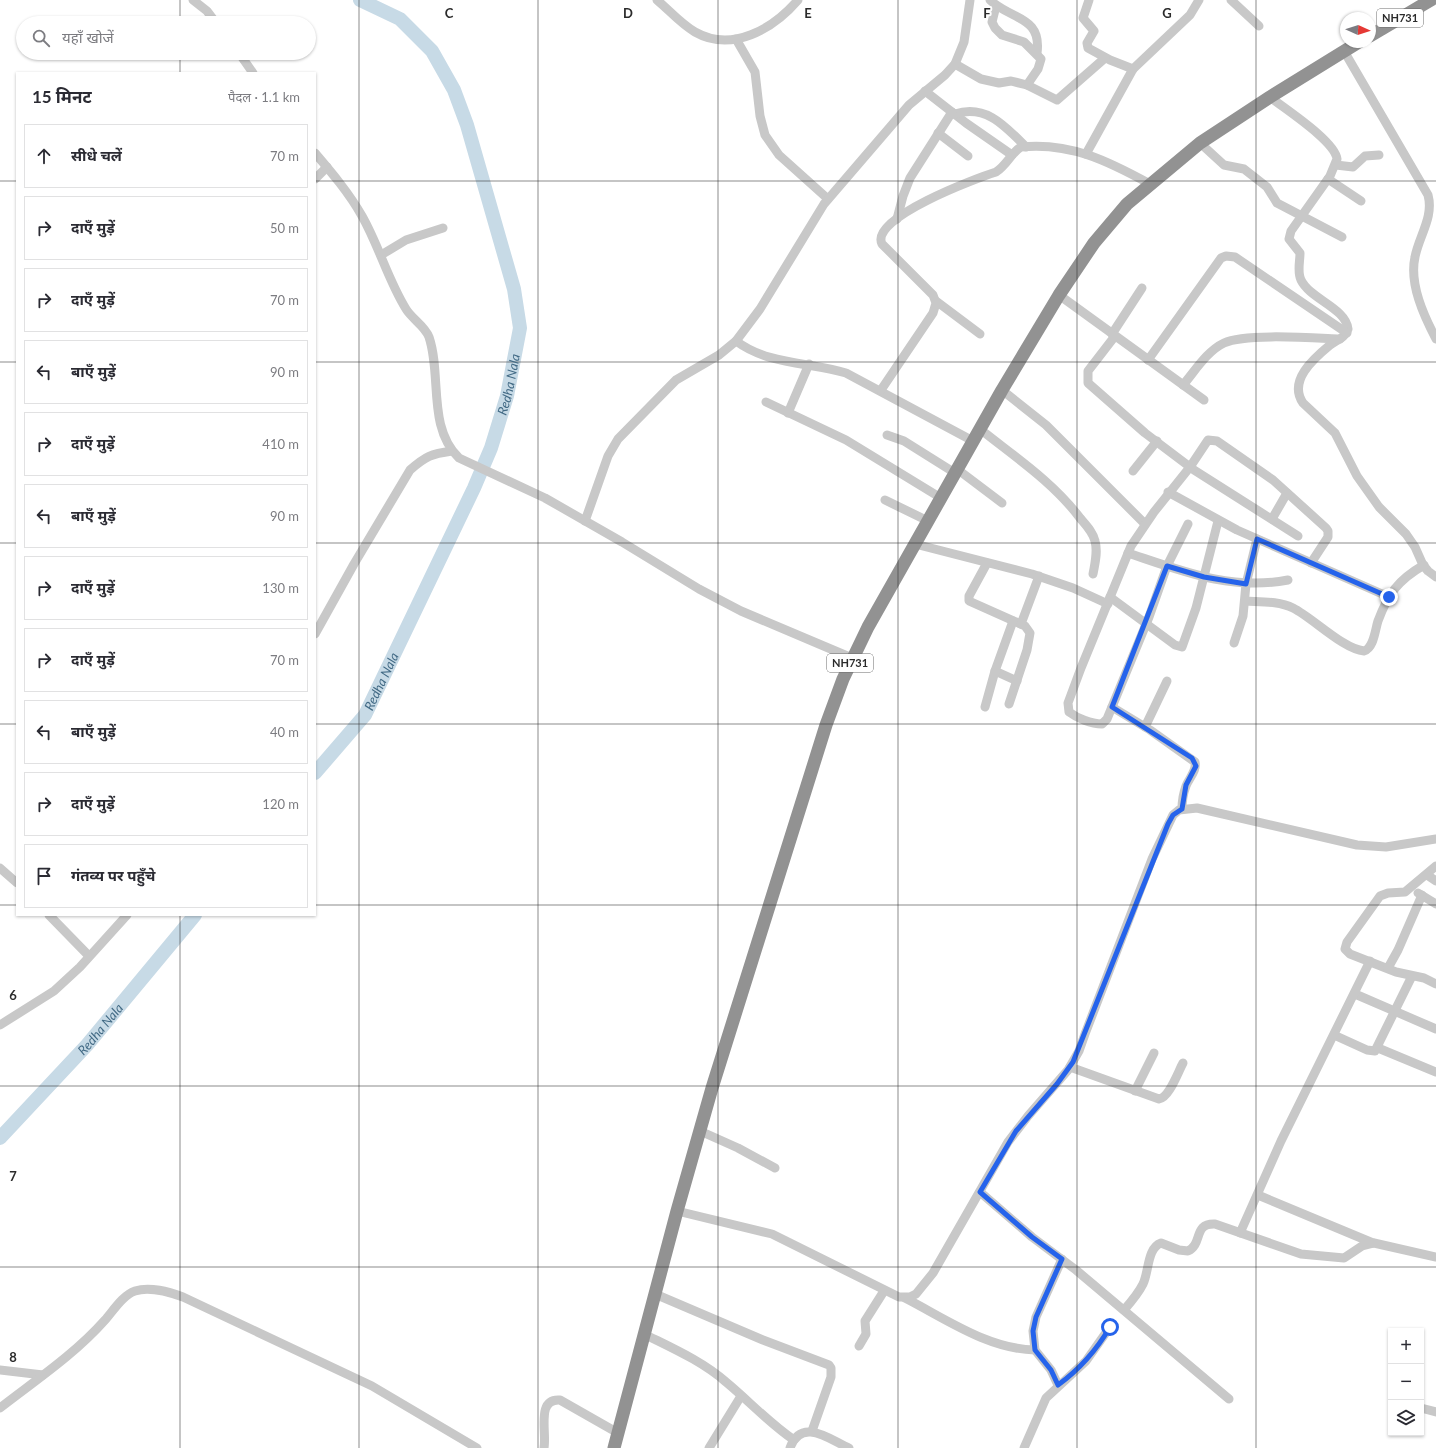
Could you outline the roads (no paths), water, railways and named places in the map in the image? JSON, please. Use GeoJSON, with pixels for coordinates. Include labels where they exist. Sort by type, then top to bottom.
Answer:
{"type":"FeatureCollection","features":[{"type":"Feature","properties":{"kind":"highway","name":"NH731"},"geometry":{"type":"LineString","coordinates":[[1376,32],[1422,2]]}},
{"type":"Feature","properties":{"kind":"highway","name":"NH731"},"geometry":{"type":"LineString","coordinates":[[614,1448],[677,1211],[700,1131],[804,791],[834,701],[852,658],[1002,390],[1059,295],[1098,238],[1124,207],[1200,143],[1349,48]]}},
{"type":"Feature","properties":{"kind":"street"},"geometry":{"type":"LineString","coordinates":[[193,0],[207,11],[211,16]]}},
{"type":"Feature","properties":{"kind":"street"},"geometry":{"type":"LineString","coordinates":[[660,2],[694,31],[712,40],[736,39],[775,23],[798,0]]}},
{"type":"Feature","properties":{"kind":"street"},"geometry":{"type":"LineString","coordinates":[[585,521],[610,451],[618,439],[676,380],[719,355],[736,341],[760,309],[828,199],[900,114],[945,75],[955,64],[964,42],[970,0]]}},
{"type":"Feature","properties":{"kind":"street"},"geometry":{"type":"LineString","coordinates":[[1089,0],[1083,18],[1094,31],[1087,46],[1091,51],[1133,69]]}},
{"type":"Feature","properties":{"kind":"street"},"geometry":{"type":"LineString","coordinates":[[1086,154],[1133,69],[1190,15],[1199,0]]}},
{"type":"Feature","properties":{"kind":"street"},"geometry":{"type":"LineString","coordinates":[[1230,0],[1245,11],[1259,26]]}},
{"type":"Feature","properties":{"kind":"street"},"geometry":{"type":"LineString","coordinates":[[1027,85],[1040,63],[1041,58],[1024,42],[1002,35],[995,28],[992,22],[993,3],[1029,23],[1037,36],[1037,54]]}},
{"type":"Feature","properties":{"kind":"street"},"geometry":{"type":"LineString","coordinates":[[736,39],[755,72],[760,116],[767,139],[779,155],[828,199]]}},
{"type":"Feature","properties":{"kind":"street"},"geometry":{"type":"LineString","coordinates":[[1344,51],[1432,197],[1430,212],[1414,259],[1413,276],[1415,285],[1433,325],[1436,339]]}},
{"type":"Feature","properties":{"kind":"street"},"geometry":{"type":"LineString","coordinates":[[955,64],[980,79],[988,81],[1011,81],[1027,85],[1057,100],[1105,58]]}},
{"type":"Feature","properties":{"kind":"street"},"geometry":{"type":"LineString","coordinates":[[243,60],[252,72]]}},
{"type":"Feature","properties":{"kind":"street"},"geometry":{"type":"LineString","coordinates":[[925,91],[1012,154]]}},
{"type":"Feature","properties":{"kind":"street"},"geometry":{"type":"LineString","coordinates":[[1270,97],[1316,132],[1334,149],[1337,154],[1336,165],[1328,179],[1289,236],[1291,242],[1300,253],[1299,272],[1301,280],[1307,289],[1343,317],[1348,326],[1343,336],[1321,353],[1299,379],[1299,397],[1335,433],[1357,476],[1383,513],[1411,541],[1428,571],[1436,577]]}},
{"type":"Feature","properties":{"kind":"street"},"geometry":{"type":"LineString","coordinates":[[897,219],[903,196],[910,178],[938,133],[954,113],[970,111],[985,113],[1000,122],[1026,147]]}},
{"type":"Feature","properties":{"kind":"street"},"geometry":{"type":"LineString","coordinates":[[938,133],[968,156]]}},
{"type":"Feature","properties":{"kind":"street"},"geometry":{"type":"LineString","coordinates":[[1200,143],[1224,165],[1248,172],[1270,189],[1277,203],[1301,217],[1342,237]]}},
{"type":"Feature","properties":{"kind":"street"},"geometry":{"type":"LineString","coordinates":[[980,334],[936,301],[932,295],[882,244],[880,241],[882,232],[912,208],[942,192],[996,172],[1002,168],[1016,150],[1026,147],[1061,149],[1086,154],[1115,165],[1150,184]]}},
{"type":"Feature","properties":{"kind":"street"},"geometry":{"type":"LineString","coordinates":[[316,154],[351,197],[362,216],[406,309],[428,336],[439,417],[444,435],[452,451],[459,458],[544,498],[699,589],[741,610],[852,658]]}},
{"type":"Feature","properties":{"kind":"street"},"geometry":{"type":"LineString","coordinates":[[1336,165],[1353,167],[1365,156],[1379,155]]}},
{"type":"Feature","properties":{"kind":"street"},"geometry":{"type":"LineString","coordinates":[[316,178],[327,167]]}},
{"type":"Feature","properties":{"kind":"street"},"geometry":{"type":"LineString","coordinates":[[1328,179],[1361,200]]}},
{"type":"Feature","properties":{"kind":"street"},"geometry":{"type":"LineString","coordinates":[[381,255],[406,240],[443,228]]}},
{"type":"Feature","properties":{"kind":"street"},"geometry":{"type":"LineString","coordinates":[[1148,360],[1220,258],[1226,256],[1235,257],[1343,336]]}},
{"type":"Feature","properties":{"kind":"street"},"geometry":{"type":"LineString","coordinates":[[1142,288],[1114,335],[1088,371],[1088,383],[1157,442],[1190,467],[1218,487],[1298,536]]}},
{"type":"Feature","properties":{"kind":"street"},"geometry":{"type":"LineString","coordinates":[[1059,295],[1204,400]]}},
{"type":"Feature","properties":{"kind":"street"},"geometry":{"type":"LineString","coordinates":[[881,390],[933,313],[936,308],[936,301]]}},
{"type":"Feature","properties":{"kind":"street"},"geometry":{"type":"LineString","coordinates":[[1183,385],[1217,347],[1225,343],[1245,338],[1343,336]]}},
{"type":"Feature","properties":{"kind":"street"},"geometry":{"type":"LineString","coordinates":[[736,341],[756,354],[777,360],[810,364],[846,373],[881,390],[973,441]]}},
{"type":"Feature","properties":{"kind":"street"},"geometry":{"type":"LineString","coordinates":[[788,412],[810,364]]}},
{"type":"Feature","properties":{"kind":"street"},"geometry":{"type":"LineString","coordinates":[[1002,390],[1042,421],[1146,524]]}},
{"type":"Feature","properties":{"kind":"street"},"geometry":{"type":"LineString","coordinates":[[766,402],[846,440],[941,498]]}},
{"type":"Feature","properties":{"kind":"street"},"geometry":{"type":"LineString","coordinates":[[980,429],[1068,500],[1095,539],[1096,554],[1093,574]]}},
{"type":"Feature","properties":{"kind":"street"},"geometry":{"type":"LineString","coordinates":[[887,435],[904,440],[956,471],[1002,503]]}},
{"type":"Feature","properties":{"kind":"street"},"geometry":{"type":"LineString","coordinates":[[1188,524],[1167,566],[1146,623],[1107,719],[1102,724],[1074,715],[1068,708],[1081,668],[1128,553],[1168,492],[1190,467],[1208,440],[1214,440],[1273,480],[1328,531],[1328,537],[1311,563]]}},
{"type":"Feature","properties":{"kind":"street"},"geometry":{"type":"LineString","coordinates":[[1133,471],[1157,442]]}},
{"type":"Feature","properties":{"kind":"street"},"geometry":{"type":"LineString","coordinates":[[316,632],[354,564],[410,470],[424,457],[452,451]]}},
{"type":"Feature","properties":{"kind":"street"},"geometry":{"type":"LineString","coordinates":[[1168,492],[1218,521],[1389,597]]}},
{"type":"Feature","properties":{"kind":"street"},"geometry":{"type":"LineString","coordinates":[[1272,519],[1287,493]]}},
{"type":"Feature","properties":{"kind":"street"},"geometry":{"type":"LineString","coordinates":[[885,500],[928,521]]}},
{"type":"Feature","properties":{"kind":"street"},"geometry":{"type":"LineString","coordinates":[[915,544],[1039,576],[1109,600],[1146,623],[1175,645],[1182,647],[1196,608],[1218,521]]}},
{"type":"Feature","properties":{"kind":"street"},"geometry":{"type":"LineString","coordinates":[[1234,643],[1244,616],[1246,584],[1257,539]]}},
{"type":"Feature","properties":{"kind":"street"},"geometry":{"type":"LineString","coordinates":[[1128,553],[1204,577],[1246,584],[1271,584],[1288,580]]}},
{"type":"Feature","properties":{"kind":"street"},"geometry":{"type":"LineString","coordinates":[[988,563],[969,596],[969,601],[1017,622],[1028,629],[1030,639],[1009,704]]}},
{"type":"Feature","properties":{"kind":"street"},"geometry":{"type":"LineString","coordinates":[[1245,601],[1286,605],[1302,613],[1335,637],[1357,649],[1364,651],[1370,646],[1389,597],[1404,578],[1424,565]]}},
{"type":"Feature","properties":{"kind":"street"},"geometry":{"type":"LineString","coordinates":[[985,707],[995,671],[1039,576]]}},
{"type":"Feature","properties":{"kind":"street"},"geometry":{"type":"LineString","coordinates":[[995,671],[1017,681]]}},
{"type":"Feature","properties":{"kind":"street"},"geometry":{"type":"LineString","coordinates":[[1145,727],[1167,681]]}},
{"type":"Feature","properties":{"kind":"street"},"geometry":{"type":"LineString","coordinates":[[1112,707],[1145,727],[1195,762],[1194,770],[1185,790],[1182,809]]}},
{"type":"Feature","properties":{"kind":"street"},"geometry":{"type":"LineString","coordinates":[[905,1298],[916,1294],[932,1273],[1016,1131],[1070,1067],[1086,1034],[1168,824],[1173,815],[1182,809],[1197,808],[1357,845],[1386,847],[1436,839]]}},
{"type":"Feature","properties":{"kind":"street"},"geometry":{"type":"LineString","coordinates":[[1436,866],[1427,875],[1400,894],[1388,893],[1380,896],[1347,942],[1346,950],[1347,952],[1370,962],[1412,976],[1424,978],[1436,984]]}},
{"type":"Feature","properties":{"kind":"street"},"geometry":{"type":"LineString","coordinates":[[0,868],[16,882]]}},
{"type":"Feature","properties":{"kind":"street"},"geometry":{"type":"LineString","coordinates":[[1427,875],[1436,881]]}},
{"type":"Feature","properties":{"kind":"street"},"geometry":{"type":"LineString","coordinates":[[1410,888],[1436,904]]}},
{"type":"Feature","properties":{"kind":"street"},"geometry":{"type":"LineString","coordinates":[[1388,968],[1398,950],[1422,895]]}},
{"type":"Feature","properties":{"kind":"street"},"geometry":{"type":"LineString","coordinates":[[50,916],[89,956]]}},
{"type":"Feature","properties":{"kind":"street"},"geometry":{"type":"LineString","coordinates":[[0,1024],[54,991],[126,916]]}},
{"type":"Feature","properties":{"kind":"street"},"geometry":{"type":"LineString","coordinates":[[1240,1233],[1281,1141],[1370,962]]}},
{"type":"Feature","properties":{"kind":"street"},"geometry":{"type":"LineString","coordinates":[[1334,1035],[1367,1050],[1375,1051],[1378,1048],[1396,1012],[1412,976]]}},
{"type":"Feature","properties":{"kind":"street"},"geometry":{"type":"LineString","coordinates":[[1355,994],[1436,1029]]}},
{"type":"Feature","properties":{"kind":"street"},"geometry":{"type":"LineString","coordinates":[[1378,1048],[1436,1072]]}},
{"type":"Feature","properties":{"kind":"street"},"geometry":{"type":"LineString","coordinates":[[1135,1091],[1154,1053]]}},
{"type":"Feature","properties":{"kind":"street"},"geometry":{"type":"LineString","coordinates":[[1070,1067],[1154,1098],[1162,1099],[1168,1093],[1183,1063]]}},
{"type":"Feature","properties":{"kind":"street"},"geometry":{"type":"LineString","coordinates":[[700,1131],[738,1148],[775,1168]]}},
{"type":"Feature","properties":{"kind":"street"},"geometry":{"type":"LineString","coordinates":[[980,1192],[1032,1237],[1062,1259],[1229,1399]]}},
{"type":"Feature","properties":{"kind":"street"},"geometry":{"type":"LineString","coordinates":[[1258,1195],[1374,1243],[1436,1257]]}},
{"type":"Feature","properties":{"kind":"street"},"geometry":{"type":"LineString","coordinates":[[677,1211],[772,1234],[791,1242],[884,1291],[905,1298],[994,1343],[1014,1349],[1035,1350]]}},
{"type":"Feature","properties":{"kind":"street"},"geometry":{"type":"LineString","coordinates":[[1124,1310],[1144,1282],[1156,1245],[1161,1243],[1180,1250],[1188,1250],[1194,1246],[1202,1228],[1209,1223],[1301,1254],[1334,1258],[1344,1258],[1362,1246],[1374,1243]]}},
{"type":"Feature","properties":{"kind":"street"},"geometry":{"type":"LineString","coordinates":[[1058,1385],[1051,1370],[1035,1350],[1033,1331],[1036,1317],[1062,1259]]}},
{"type":"Feature","properties":{"kind":"street"},"geometry":{"type":"LineString","coordinates":[[0,1408],[43,1375],[100,1325],[128,1294],[143,1289],[157,1290],[183,1297],[372,1386],[477,1448]]}},
{"type":"Feature","properties":{"kind":"street"},"geometry":{"type":"LineString","coordinates":[[859,1346],[866,1334],[865,1321],[884,1291]]}},
{"type":"Feature","properties":{"kind":"street"},"geometry":{"type":"LineString","coordinates":[[655,1294],[763,1340],[830,1365],[832,1371],[831,1376],[812,1431]]}},
{"type":"Feature","properties":{"kind":"street"},"geometry":{"type":"LineString","coordinates":[[1024,1448],[1046,1398],[1058,1385],[1077,1371],[1086,1361],[1110,1327]]}},
{"type":"Feature","properties":{"kind":"street"},"geometry":{"type":"LineString","coordinates":[[644,1334],[705,1367],[726,1382],[792,1444],[801,1432],[812,1431],[850,1448]]}},
{"type":"Feature","properties":{"kind":"street"},"geometry":{"type":"LineString","coordinates":[[0,1370],[43,1375]]}},
{"type":"Feature","properties":{"kind":"street"},"geometry":{"type":"LineString","coordinates":[[709,1448],[741,1396]]}},
{"type":"Feature","properties":{"kind":"street"},"geometry":{"type":"LineString","coordinates":[[544,1448],[546,1438],[544,1410],[547,1405],[556,1400],[560,1400],[618,1432]]}},
{"type":"Feature","properties":{"kind":"street"},"geometry":{"type":"LineString","coordinates":[[1424,1409],[1436,1412]]}},
{"type":"Feature","properties":{"kind":"waterway","name":"Redha Nala"},"geometry":{"type":"LineString","coordinates":[[316,772],[365,715],[474,488],[491,448],[507,396],[520,328],[514,289],[467,125],[454,90],[432,51],[400,19],[360,0]]}},
{"type":"Feature","properties":{"kind":"waterway","name":"Redha Nala"},"geometry":{"type":"LineString","coordinates":[[0,1138],[87,1045],[194,916]]}}]}
